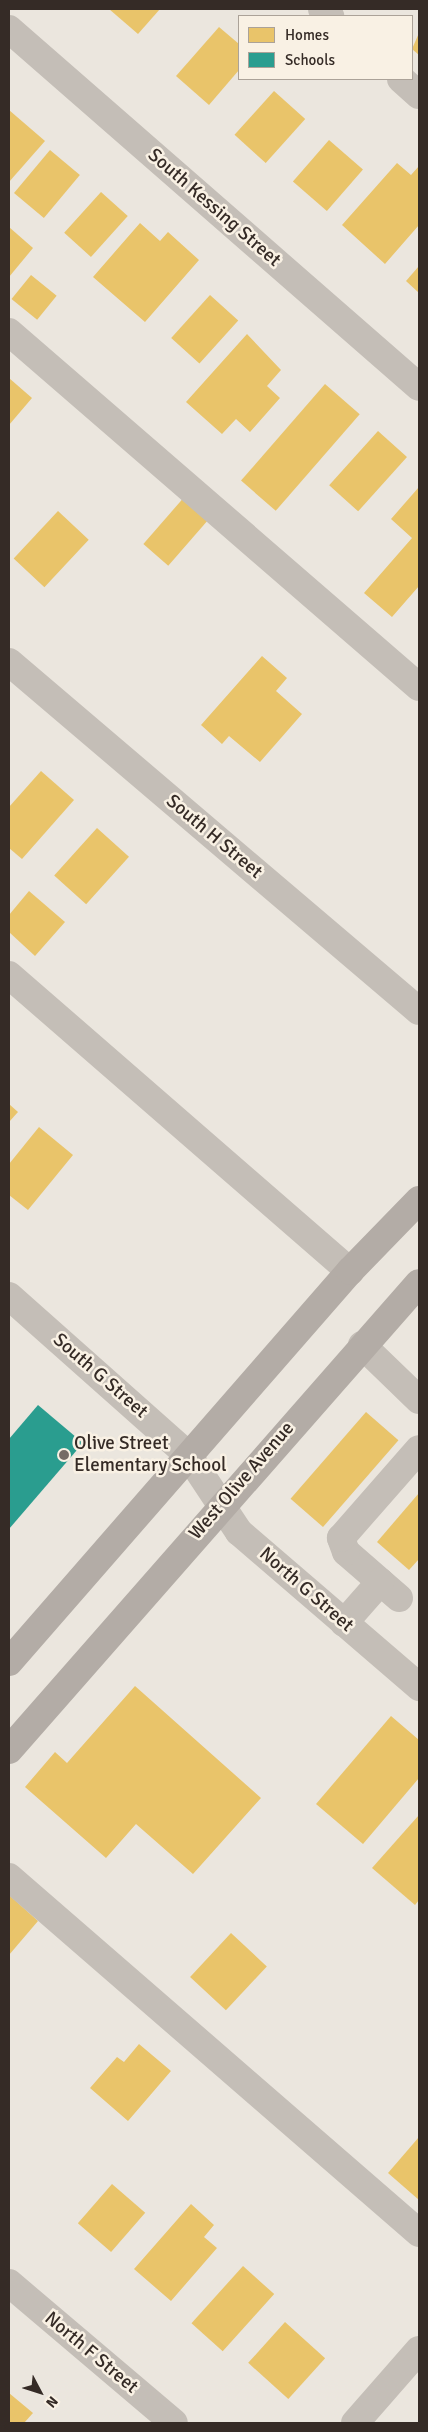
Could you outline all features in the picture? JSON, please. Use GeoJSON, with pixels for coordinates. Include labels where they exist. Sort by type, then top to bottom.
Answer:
{"type":"FeatureCollection","features":[{"type":"Feature","properties":{"kind":"main road"},"geometry":{"type":"LineString","coordinates":[[9,1662],[350,1271],[419,1200]]}},
{"type":"Feature","properties":{"kind":"main road","name":"West Olive Avenue"},"geometry":{"type":"LineString","coordinates":[[9,1750],[221,1505],[362,1345],[419,1284]]}},
{"type":"Feature","properties":{"kind":"street","name":"South Kessing Street"},"geometry":{"type":"LineString","coordinates":[[9,29],[419,387]]}},
{"type":"Feature","properties":{"kind":"street"},"geometry":{"type":"LineString","coordinates":[[402,80],[419,95]]}},
{"type":"Feature","properties":{"kind":"street"},"geometry":{"type":"LineString","coordinates":[[9,332],[419,687]]}},
{"type":"Feature","properties":{"kind":"street","name":"South H Street"},"geometry":{"type":"LineString","coordinates":[[9,662],[419,1011]]}},
{"type":"Feature","properties":{"kind":"street"},"geometry":{"type":"LineString","coordinates":[[9,975],[350,1271]]}},
{"type":"Feature","properties":{"kind":"street","name":"South G Street"},"geometry":{"type":"LineString","coordinates":[[9,1296],[188,1455],[205,1482]]}},
{"type":"Feature","properties":{"kind":"street"},"geometry":{"type":"LineString","coordinates":[[362,1345],[419,1400]]}},
{"type":"Feature","properties":{"kind":"street"},"geometry":{"type":"LineString","coordinates":[[344,1623],[389,1590],[346,1552],[341,1538],[419,1449]]}},
{"type":"Feature","properties":{"kind":"street","name":"North G Street"},"geometry":{"type":"LineString","coordinates":[[205,1482],[239,1532],[419,1687]]}},
{"type":"Feature","properties":{"kind":"street"},"geometry":{"type":"LineString","coordinates":[[9,1877],[419,2232]]}},
{"type":"Feature","properties":{"kind":"street","name":"North F Street"},"geometry":{"type":"LineString","coordinates":[[9,2283],[174,2423]]}},
{"type":"Feature","properties":{"kind":"street"},"geometry":{"type":"LineString","coordinates":[[355,2423],[419,2350]]}},
{"type":"Feature","properties":{"kind":"building: Homes"},"geometry":{"type":"Polygon","coordinates":[[[109,9],[160,9],[138,34],[109,9]]]}},
{"type":"Feature","properties":{"kind":"building: Homes"},"geometry":{"type":"Polygon","coordinates":[[[219,27],[238,43],[238,71],[209,105],[176,76],[219,27]]]}},
{"type":"Feature","properties":{"kind":"building: Homes"},"geometry":{"type":"Polygon","coordinates":[[[419,33],[419,55],[413,50],[419,33]]]}},
{"type":"Feature","properties":{"kind":"building: Homes"},"geometry":{"type":"Polygon","coordinates":[[[274,91],[305,119],[266,163],[235,135],[274,91]]]}},
{"type":"Feature","properties":{"kind":"building: Homes"},"geometry":{"type":"Polygon","coordinates":[[[9,110],[45,141],[9,182],[9,110]]]}},
{"type":"Feature","properties":{"kind":"building: Homes"},"geometry":{"type":"Polygon","coordinates":[[[329,140],[363,170],[327,211],[293,182],[329,140]]]}},
{"type":"Feature","properties":{"kind":"building: Homes"},"geometry":{"type":"Polygon","coordinates":[[[50,150],[80,175],[44,218],[14,193],[50,150]]]}},
{"type":"Feature","properties":{"kind":"building: Homes"},"geometry":{"type":"Polygon","coordinates":[[[397,163],[411,175],[419,166],[419,225],[385,264],[342,225],[397,163]]]}},
{"type":"Feature","properties":{"kind":"building: Homes"},"geometry":{"type":"Polygon","coordinates":[[[101,192],[128,216],[91,257],[64,233],[101,192]]]}},
{"type":"Feature","properties":{"kind":"building: Homes"},"geometry":{"type":"Polygon","coordinates":[[[140,223],[160,241],[168,232],[199,260],[145,322],[93,277],[140,223]]]}},
{"type":"Feature","properties":{"kind":"building: Homes"},"geometry":{"type":"Polygon","coordinates":[[[9,227],[33,248],[9,277],[9,227]]]}},
{"type":"Feature","properties":{"kind":"building: Homes"},"geometry":{"type":"Polygon","coordinates":[[[419,266],[419,293],[406,281],[419,266]]]}},
{"type":"Feature","properties":{"kind":"building: Homes"},"geometry":{"type":"Polygon","coordinates":[[[31,275],[57,296],[37,320],[11,299],[31,275]]]}},
{"type":"Feature","properties":{"kind":"building: Homes"},"geometry":{"type":"Polygon","coordinates":[[[210,295],[238,320],[199,364],[171,338],[210,295]]]}},
{"type":"Feature","properties":{"kind":"building: Homes"},"geometry":{"type":"Polygon","coordinates":[[[247,334],[281,370],[267,386],[280,398],[250,432],[236,419],[222,434],[186,402],[247,334]]]}},
{"type":"Feature","properties":{"kind":"building: Homes"},"geometry":{"type":"Polygon","coordinates":[[[9,378],[32,398],[9,425],[9,378]]]}},
{"type":"Feature","properties":{"kind":"building: Homes"},"geometry":{"type":"Polygon","coordinates":[[[325,384],[360,414],[276,511],[241,481],[325,384]]]}},
{"type":"Feature","properties":{"kind":"building: Homes"},"geometry":{"type":"Polygon","coordinates":[[[378,431],[407,457],[358,511],[329,485],[378,431]]]}},
{"type":"Feature","properties":{"kind":"building: Homes"},"geometry":{"type":"Polygon","coordinates":[[[419,487],[419,586],[392,617],[364,593],[412,538],[391,519],[419,487]]]}},
{"type":"Feature","properties":{"kind":"building: Homes"},"geometry":{"type":"Polygon","coordinates":[[[186,495],[211,517],[168,566],[143,544],[186,495]]]}},
{"type":"Feature","properties":{"kind":"building: Homes"},"geometry":{"type":"Polygon","coordinates":[[[58,511],[89,540],[44,587],[14,559],[58,511]]]}},
{"type":"Feature","properties":{"kind":"building: Homes"},"geometry":{"type":"Polygon","coordinates":[[[262,656],[287,678],[276,691],[302,714],[260,762],[229,736],[222,744],[201,725],[262,656]]]}},
{"type":"Feature","properties":{"kind":"building: Homes"},"geometry":{"type":"Polygon","coordinates":[[[41,771],[74,800],[22,859],[9,848],[9,807],[41,771]]]}},
{"type":"Feature","properties":{"kind":"building: Homes"},"geometry":{"type":"Polygon","coordinates":[[[97,828],[129,857],[86,904],[54,876],[97,828]]]}},
{"type":"Feature","properties":{"kind":"building: Homes"},"geometry":{"type":"Polygon","coordinates":[[[29,891],[65,922],[35,956],[9,932],[9,915],[29,891]]]}},
{"type":"Feature","properties":{"kind":"building: Homes"},"geometry":{"type":"Polygon","coordinates":[[[9,1104],[18,1112],[9,1122],[9,1104]]]}},
{"type":"Feature","properties":{"kind":"building: Homes"},"geometry":{"type":"Polygon","coordinates":[[[39,1127],[73,1155],[28,1210],[9,1195],[9,1164],[39,1127]]]}},
{"type":"Feature","properties":{"kind":"building: Homes"},"geometry":{"type":"Polygon","coordinates":[[[366,1412],[398,1440],[323,1527],[291,1499],[366,1412]]]}},
{"type":"Feature","properties":{"kind":"building: Homes"},"geometry":{"type":"Polygon","coordinates":[[[419,1493],[419,1559],[409,1570],[377,1542],[419,1493]]]}},
{"type":"Feature","properties":{"kind":"building: Homes"},"geometry":{"type":"Polygon","coordinates":[[[135,1686],[261,1798],[193,1874],[136,1824],[106,1858],[25,1787],[55,1752],[67,1763],[135,1686]]]}},
{"type":"Feature","properties":{"kind":"building: Homes"},"geometry":{"type":"Polygon","coordinates":[[[391,1716],[419,1740],[419,1778],[363,1844],[316,1804],[391,1716]]]}},
{"type":"Feature","properties":{"kind":"building: Homes"},"geometry":{"type":"Polygon","coordinates":[[[419,1815],[419,1900],[415,1905],[372,1868],[419,1815]]]}},
{"type":"Feature","properties":{"kind":"building: Homes"},"geometry":{"type":"Polygon","coordinates":[[[9,1895],[38,1921],[9,1955],[9,1895]]]}},
{"type":"Feature","properties":{"kind":"building: Homes"},"geometry":{"type":"Polygon","coordinates":[[[231,1933],[267,1966],[226,2010],[190,1977],[231,1933]]]}},
{"type":"Feature","properties":{"kind":"building: Homes"},"geometry":{"type":"Polygon","coordinates":[[[139,2044],[171,2071],[128,2121],[90,2088],[117,2057],[124,2062],[139,2044]]]}},
{"type":"Feature","properties":{"kind":"building: Homes"},"geometry":{"type":"Polygon","coordinates":[[[419,2137],[419,2200],[388,2173],[419,2137]]]}},
{"type":"Feature","properties":{"kind":"building: Homes"},"geometry":{"type":"Polygon","coordinates":[[[112,2184],[145,2213],[111,2252],[78,2223],[112,2184]]]}},
{"type":"Feature","properties":{"kind":"building: Homes"},"geometry":{"type":"Polygon","coordinates":[[[191,2204],[214,2225],[204,2237],[217,2248],[171,2301],[134,2269],[191,2204]]]}},
{"type":"Feature","properties":{"kind":"building: Homes"},"geometry":{"type":"Polygon","coordinates":[[[243,2266],[274,2294],[223,2351],[191,2323],[243,2266]]]}},
{"type":"Feature","properties":{"kind":"building: Homes"},"geometry":{"type":"Polygon","coordinates":[[[285,2322],[325,2358],[288,2399],[248,2363],[285,2322]]]}},
{"type":"Feature","properties":{"kind":"building: Homes"},"geometry":{"type":"Polygon","coordinates":[[[9,2393],[33,2413],[24,2423],[9,2423],[9,2393]]]}},
{"type":"Feature","properties":{"kind":"building: Schools"},"geometry":{"type":"Polygon","coordinates":[[[38,1405],[83,1443],[9,1529],[9,1439],[38,1405]]]}},
{"type":"Feature","properties":{"kind":"place","name":"Olive Street Elementary School"},"geometry":{"type":"Point","coordinates":[64,1455]}}]}
